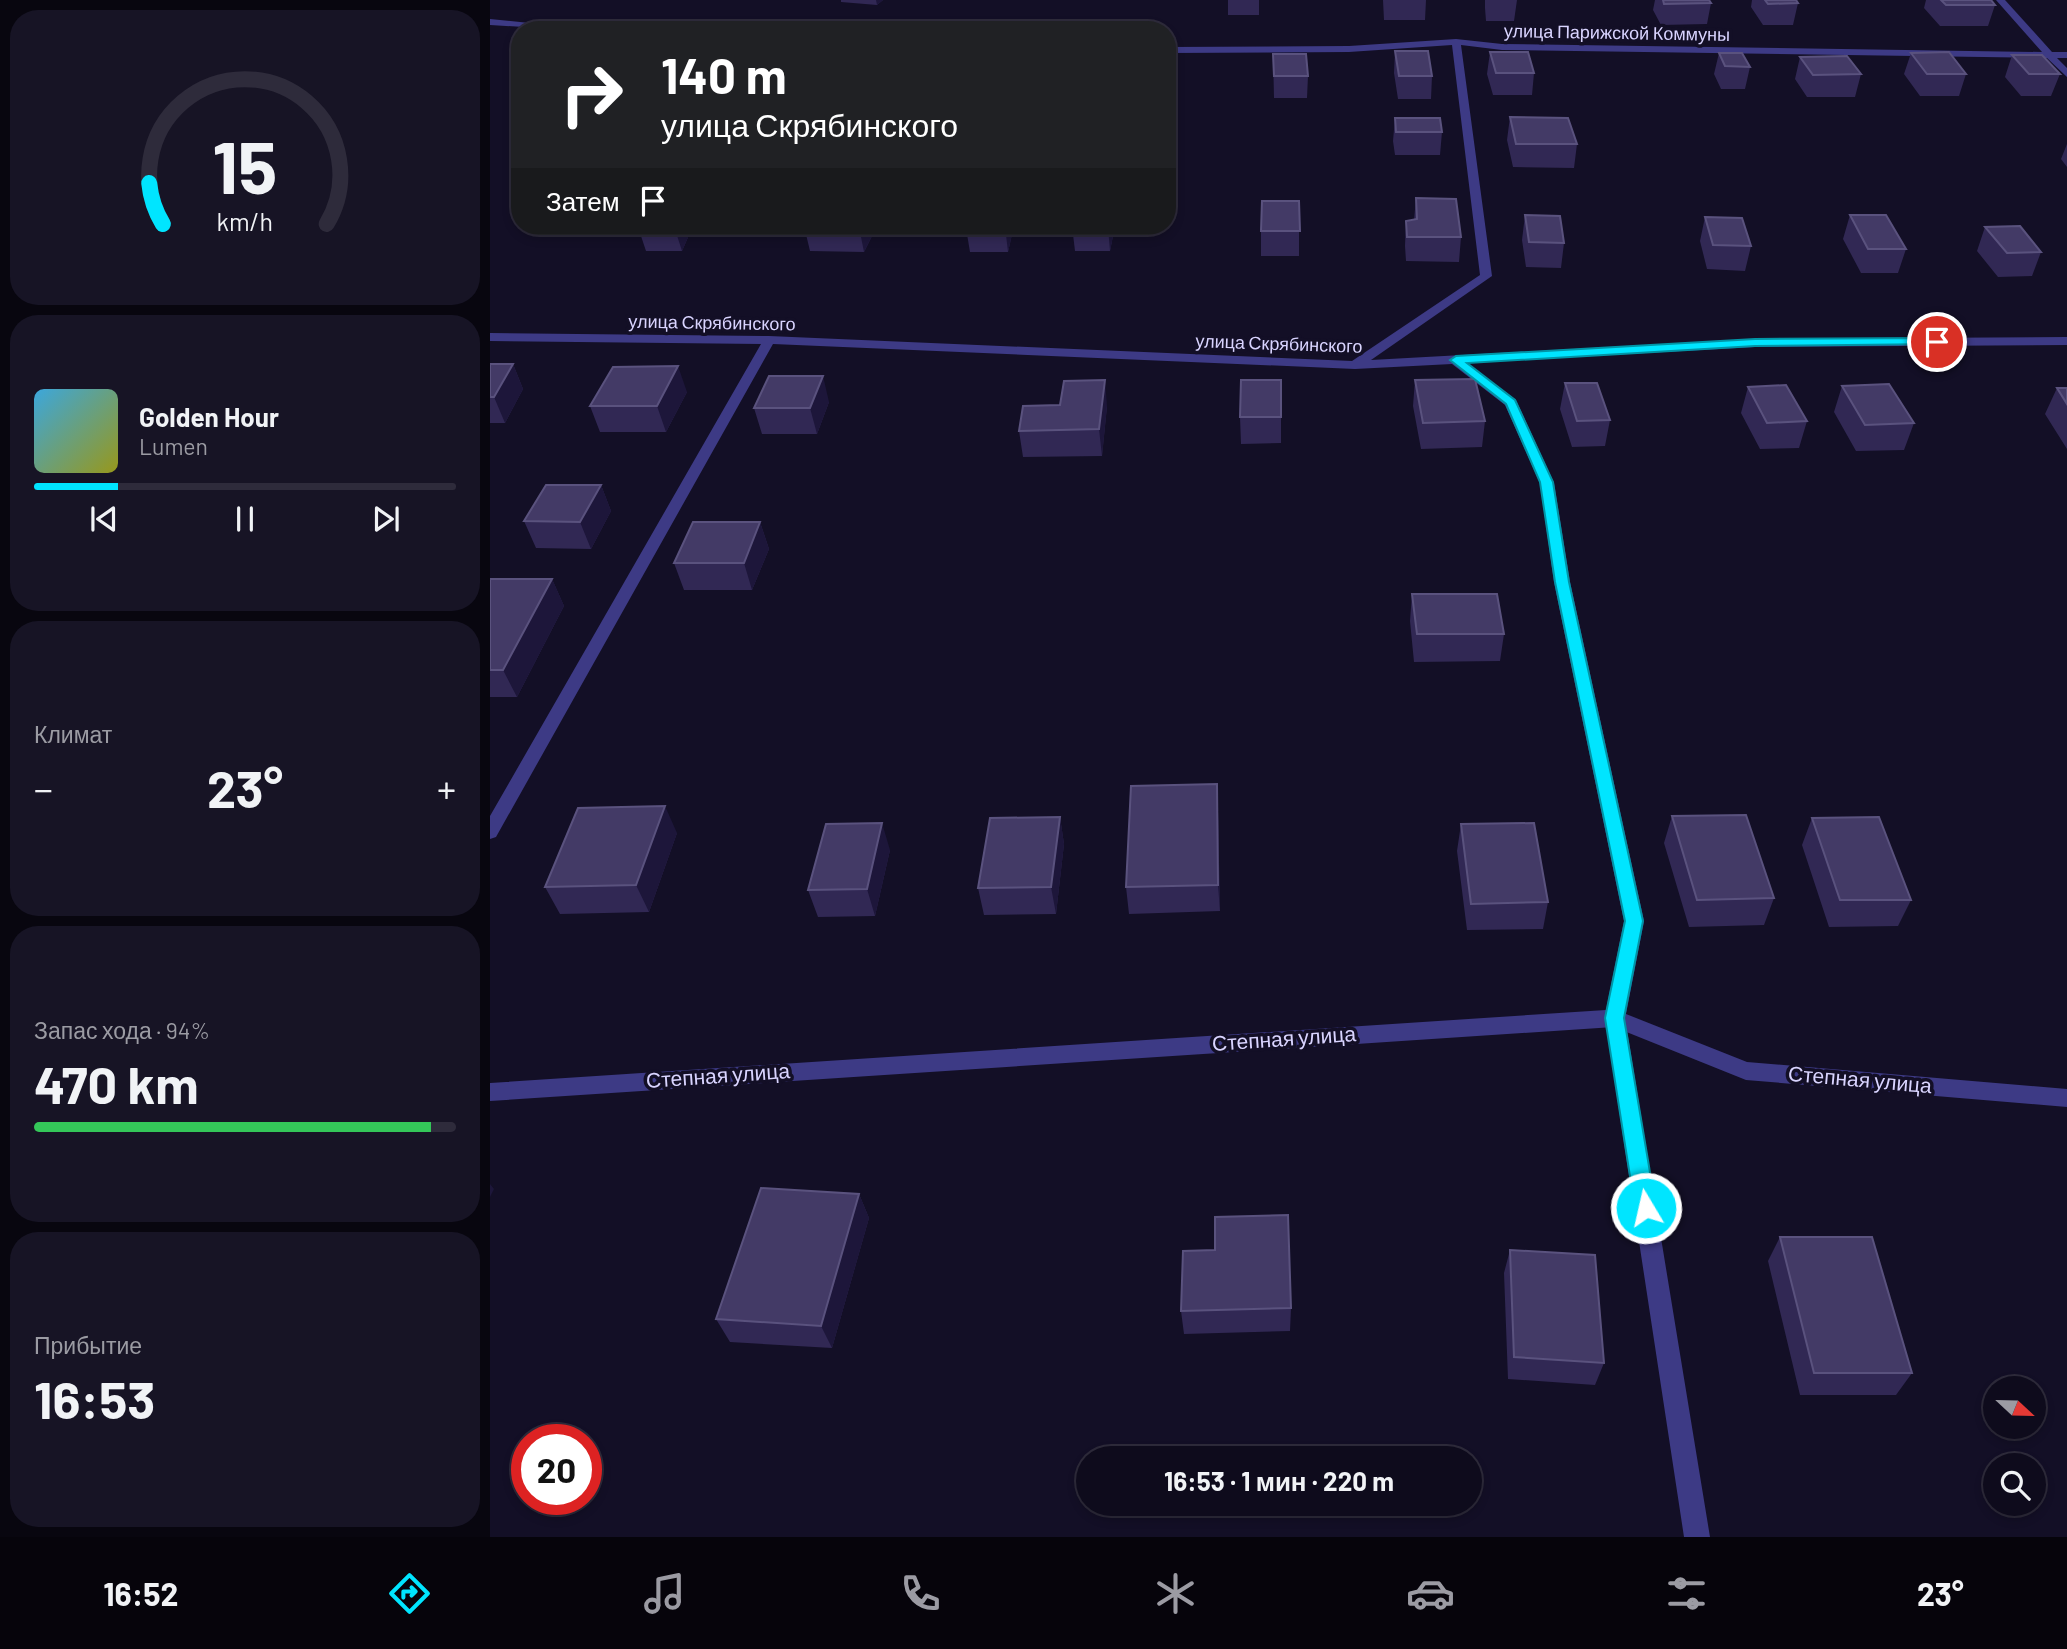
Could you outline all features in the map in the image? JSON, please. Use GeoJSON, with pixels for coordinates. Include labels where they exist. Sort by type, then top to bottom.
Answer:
{"type":"FeatureCollection","features":[{"type":"Feature","properties":{"kind":"street"},"geometry":{"type":"LineString","coordinates":[[2000,0],[2067,74]]}},
{"type":"Feature","properties":{"kind":"street"},"geometry":{"type":"LineString","coordinates":[[490,22],[511,24]]}},
{"type":"Feature","properties":{"kind":"street"},"geometry":{"type":"LineString","coordinates":[[1355,365],[1486,276],[1456,41]]}},
{"type":"Feature","properties":{"kind":"street","name":"улица Парижской Коммуны"},"geometry":{"type":"LineString","coordinates":[[1176,50],[1349,49],[1456,41],[1543,48],[2067,55]]}},
{"type":"Feature","properties":{"kind":"street","name":"улица Скрябинского"},"geometry":{"type":"LineString","coordinates":[[490,337],[769,340],[1355,365],[1755,343],[2067,341]]}},
{"type":"Feature","properties":{"kind":"street"},"geometry":{"type":"LineString","coordinates":[[490,832],[769,340]]}},
{"type":"Feature","properties":{"kind":"street"},"geometry":{"type":"LineString","coordinates":[[1456,360],[1511,403],[1547,482],[1562,582],[1634,921],[1615,1018],[1697,1537]]}},
{"type":"Feature","properties":{"kind":"street","name":"Степная улица"},"geometry":{"type":"LineString","coordinates":[[490,1092],[1615,1018],[1746,1071],[2067,1098]]}},
{"type":"Feature","properties":{"kind":"building"},"geometry":{"type":"Polygon","coordinates":[[[1663,0],[1709,0],[1711,3],[1664,4],[1663,0]]]}},
{"type":"Feature","properties":{"kind":"building"},"geometry":{"type":"Polygon","coordinates":[[[1765,0],[1796,0],[1798,3],[1768,4],[1765,0]]]}},
{"type":"Feature","properties":{"kind":"building"},"geometry":{"type":"Polygon","coordinates":[[[1941,0],[1991,0],[1995,5],[1946,5],[1941,0]]]}},
{"type":"Feature","properties":{"kind":"building"},"geometry":{"type":"Polygon","coordinates":[[[1395,51],[1428,51],[1432,76],[1399,76],[1395,51]]]}},
{"type":"Feature","properties":{"kind":"building"},"geometry":{"type":"Polygon","coordinates":[[[1490,52],[1528,52],[1534,73],[1496,73],[1490,52]]]}},
{"type":"Feature","properties":{"kind":"building"},"geometry":{"type":"Polygon","coordinates":[[[1949,52],[1966,74],[1927,74],[1911,53],[1949,52]]]}},
{"type":"Feature","properties":{"kind":"building"},"geometry":{"type":"Polygon","coordinates":[[[1719,53],[1742,53],[1750,67],[1725,66],[1719,53]]]}},
{"type":"Feature","properties":{"kind":"building"},"geometry":{"type":"Polygon","coordinates":[[[1273,54],[1306,54],[1308,76],[1274,76],[1273,54]]]}},
{"type":"Feature","properties":{"kind":"building"},"geometry":{"type":"Polygon","coordinates":[[[2012,55],[2042,55],[2060,74],[2029,74],[2012,55]]]}},
{"type":"Feature","properties":{"kind":"building"},"geometry":{"type":"Polygon","coordinates":[[[1847,56],[1861,74],[1813,75],[1800,57],[1847,56]]]}},
{"type":"Feature","properties":{"kind":"building"},"geometry":{"type":"Polygon","coordinates":[[[1510,117],[1568,118],[1577,144],[1516,144],[1510,117]]]}},
{"type":"Feature","properties":{"kind":"building"},"geometry":{"type":"Polygon","coordinates":[[[1395,118],[1440,118],[1442,132],[1396,132],[1395,118]]]}},
{"type":"Feature","properties":{"kind":"building"},"geometry":{"type":"Polygon","coordinates":[[[1416,198],[1456,199],[1461,237],[1407,237],[1406,221],[1417,219],[1416,198]]]}},
{"type":"Feature","properties":{"kind":"building"},"geometry":{"type":"Polygon","coordinates":[[[1262,201],[1299,201],[1300,231],[1261,231],[1262,201]]]}},
{"type":"Feature","properties":{"kind":"building"},"geometry":{"type":"Polygon","coordinates":[[[1525,215],[1560,216],[1564,243],[1529,242],[1525,215]]]}},
{"type":"Feature","properties":{"kind":"building"},"geometry":{"type":"Polygon","coordinates":[[[1850,215],[1886,215],[1906,249],[1868,249],[1850,215]]]}},
{"type":"Feature","properties":{"kind":"building"},"geometry":{"type":"Polygon","coordinates":[[[1705,217],[1742,218],[1751,246],[1713,245],[1705,217]]]}},
{"type":"Feature","properties":{"kind":"building"},"geometry":{"type":"Polygon","coordinates":[[[2020,226],[2041,252],[2007,253],[1985,227],[2020,226]]]}},
{"type":"Feature","properties":{"kind":"building"},"geometry":{"type":"Polygon","coordinates":[[[490,364],[513,364],[494,397],[490,397],[490,364]]]}},
{"type":"Feature","properties":{"kind":"building"},"geometry":{"type":"Polygon","coordinates":[[[678,366],[657,406],[590,406],[613,367],[678,366]]]}},
{"type":"Feature","properties":{"kind":"building"},"geometry":{"type":"Polygon","coordinates":[[[769,376],[823,376],[810,408],[754,408],[769,376]]]}},
{"type":"Feature","properties":{"kind":"building"},"geometry":{"type":"Polygon","coordinates":[[[1475,379],[1485,421],[1423,423],[1415,380],[1475,379]]]}},
{"type":"Feature","properties":{"kind":"building"},"geometry":{"type":"Polygon","coordinates":[[[1105,380],[1099,429],[1019,431],[1023,406],[1060,405],[1064,381],[1105,380]]]}},
{"type":"Feature","properties":{"kind":"building"},"geometry":{"type":"Polygon","coordinates":[[[1241,380],[1281,380],[1281,417],[1240,417],[1241,380]]]}},
{"type":"Feature","properties":{"kind":"building"},"geometry":{"type":"Polygon","coordinates":[[[1565,383],[1597,383],[1610,420],[1577,421],[1565,383]]]}},
{"type":"Feature","properties":{"kind":"building"},"geometry":{"type":"Polygon","coordinates":[[[1889,384],[1914,423],[1865,425],[1842,386],[1889,384]]]}},
{"type":"Feature","properties":{"kind":"building"},"geometry":{"type":"Polygon","coordinates":[[[1786,385],[1807,421],[1767,423],[1748,387],[1786,385]]]}},
{"type":"Feature","properties":{"kind":"building"},"geometry":{"type":"Polygon","coordinates":[[[2057,388],[2067,388],[2067,404],[2057,388]]]}},
{"type":"Feature","properties":{"kind":"building"},"geometry":{"type":"Polygon","coordinates":[[[546,485],[601,485],[580,522],[524,521],[546,485]]]}},
{"type":"Feature","properties":{"kind":"building"},"geometry":{"type":"Polygon","coordinates":[[[693,522],[760,522],[744,563],[674,563],[693,522]]]}},
{"type":"Feature","properties":{"kind":"building"},"geometry":{"type":"Polygon","coordinates":[[[490,579],[552,579],[503,670],[490,670],[490,579]]]}},
{"type":"Feature","properties":{"kind":"building"},"geometry":{"type":"Polygon","coordinates":[[[1412,594],[1497,594],[1504,634],[1417,634],[1412,594]]]}},
{"type":"Feature","properties":{"kind":"building"},"geometry":{"type":"Polygon","coordinates":[[[1217,784],[1218,885],[1126,887],[1131,786],[1217,784]]]}},
{"type":"Feature","properties":{"kind":"building"},"geometry":{"type":"Polygon","coordinates":[[[665,806],[636,885],[545,887],[578,808],[665,806]]]}},
{"type":"Feature","properties":{"kind":"building"},"geometry":{"type":"Polygon","coordinates":[[[1746,815],[1774,898],[1697,900],[1672,816],[1746,815]]]}},
{"type":"Feature","properties":{"kind":"building"},"geometry":{"type":"Polygon","coordinates":[[[1060,817],[1051,887],[978,888],[990,818],[1060,817]]]}},
{"type":"Feature","properties":{"kind":"building"},"geometry":{"type":"Polygon","coordinates":[[[1879,817],[1911,900],[1840,900],[1812,818],[1879,817]]]}},
{"type":"Feature","properties":{"kind":"building"},"geometry":{"type":"Polygon","coordinates":[[[882,823],[867,889],[808,890],[826,824],[882,823]]]}},
{"type":"Feature","properties":{"kind":"building"},"geometry":{"type":"Polygon","coordinates":[[[1534,823],[1548,902],[1471,904],[1461,824],[1534,823]]]}},
{"type":"Feature","properties":{"kind":"building"},"geometry":{"type":"Polygon","coordinates":[[[761,1188],[859,1194],[821,1326],[716,1319],[761,1188]]]}},
{"type":"Feature","properties":{"kind":"building"},"geometry":{"type":"Polygon","coordinates":[[[1288,1215],[1291,1308],[1181,1311],[1183,1251],[1215,1250],[1215,1217],[1288,1215]]]}},
{"type":"Feature","properties":{"kind":"building"},"geometry":{"type":"Polygon","coordinates":[[[1780,1237],[1872,1237],[1912,1373],[1814,1373],[1780,1237]]]}},
{"type":"Feature","properties":{"kind":"building"},"geometry":{"type":"Polygon","coordinates":[[[1510,1250],[1595,1255],[1604,1363],[1514,1357],[1510,1250]]]}},
{"type":"Feature","properties":{"kind":"route"},"geometry":{"type":"LineString","coordinates":[[1646,1208],[1615,1018],[1634,921],[1562,582],[1547,482],[1511,403],[1456,360],[1755,343],[1937,342]]}}]}
